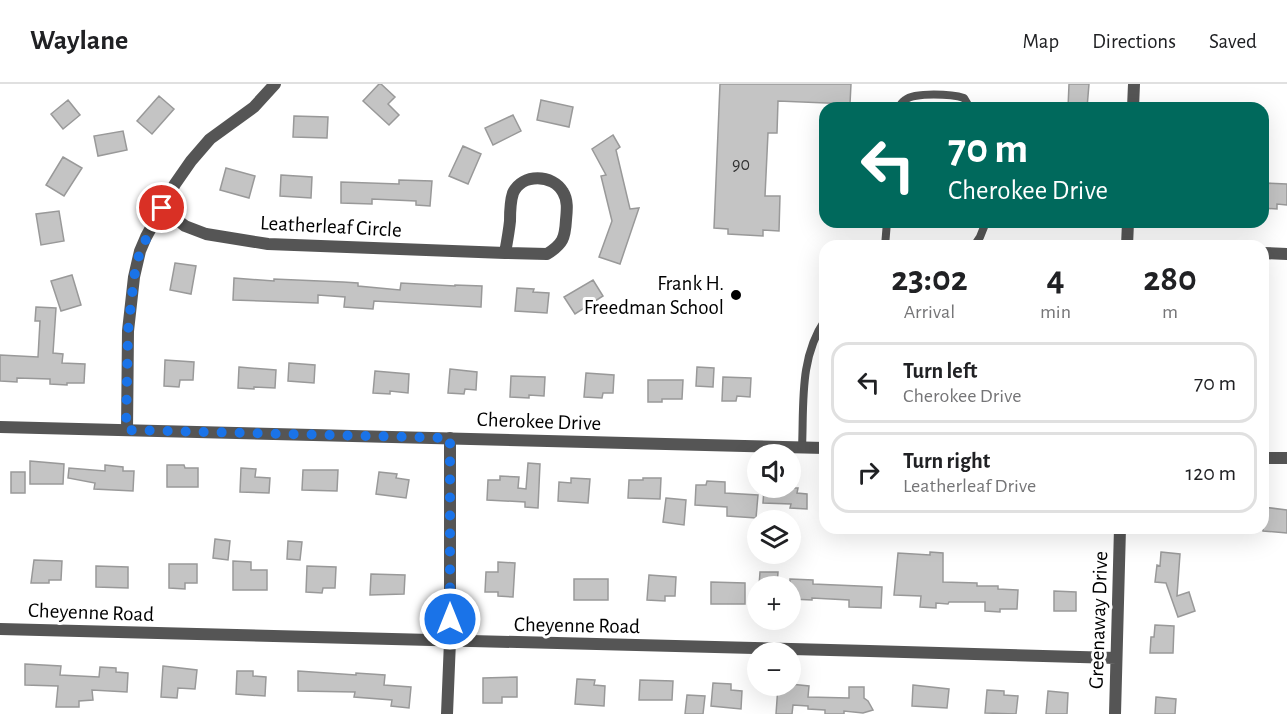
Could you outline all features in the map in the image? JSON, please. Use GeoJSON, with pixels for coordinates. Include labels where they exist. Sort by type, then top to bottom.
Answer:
{"type":"FeatureCollection","features":[{"type":"Feature","properties":{"kind":"street"},"geometry":{"type":"LineString","coordinates":[[126,430],[128,331],[133,283],[140,251],[182,172],[200,149],[254,107],[275,84]]}},
{"type":"Feature","properties":{"kind":"street"},"geometry":{"type":"LineString","coordinates":[[1133,102],[1134,84]]}},
{"type":"Feature","properties":{"kind":"street","name":"Leatherleaf Circle"},"geometry":{"type":"LineString","coordinates":[[162,208],[185,226],[206,234],[268,244],[505,253],[548,254],[561,243],[566,227],[567,201],[565,194],[557,185],[547,179],[536,178],[526,180],[516,187],[511,201],[505,253]]}},
{"type":"Feature","properties":{"kind":"street"},"geometry":{"type":"LineString","coordinates":[[1269,253],[1287,254]]}},
{"type":"Feature","properties":{"kind":"street","name":"Cherokee Drive"},"geometry":{"type":"LineString","coordinates":[[0,427],[819,448]]}},
{"type":"Feature","properties":{"kind":"street"},"geometry":{"type":"LineString","coordinates":[[447,714],[450,641],[450,438]]}},
{"type":"Feature","properties":{"kind":"street"},"geometry":{"type":"LineString","coordinates":[[1269,458],[1287,458]]}},
{"type":"Feature","properties":{"kind":"street","name":"Greenaway Drive"},"geometry":{"type":"LineString","coordinates":[[1115,714],[1120,534]]}},
{"type":"Feature","properties":{"kind":"street","name":"Cheyenne Road"},"geometry":{"type":"LineString","coordinates":[[0,629],[1116,658]]}},
{"type":"Feature","properties":{"kind":"lane"},"geometry":{"type":"LineString","coordinates":[[903,102],[910,97],[920,95],[952,95],[964,98],[966,102]]}},
{"type":"Feature","properties":{"kind":"lane"},"geometry":{"type":"LineString","coordinates":[[802,448],[805,373],[814,339],[819,330]]}},
{"type":"Feature","properties":{"kind":"building"},"geometry":{"type":"Polygon","coordinates":[[[379,84],[395,97],[388,104],[399,115],[389,125],[363,101],[379,84]]]}},
{"type":"Feature","properties":{"kind":"building"},"geometry":{"type":"Polygon","coordinates":[[[720,84],[851,84],[850,102],[778,101],[777,133],[768,133],[765,196],[780,196],[779,231],[763,230],[763,236],[728,234],[728,229],[714,228],[720,84]]]}},
{"type":"Feature","properties":{"kind":"building"},"geometry":{"type":"Polygon","coordinates":[[[1069,84],[1089,84],[1088,102],[1068,102],[1069,84]]]}},
{"type":"Feature","properties":{"kind":"building"},"geometry":{"type":"Polygon","coordinates":[[[159,96],[174,109],[152,134],[137,121],[159,96]]]}},
{"type":"Feature","properties":{"kind":"building"},"geometry":{"type":"Polygon","coordinates":[[[68,100],[80,115],[63,129],[51,114],[68,100]]]}},
{"type":"Feature","properties":{"kind":"building"},"geometry":{"type":"Polygon","coordinates":[[[541,100],[573,107],[569,127],[537,120],[541,100]]]}},
{"type":"Feature","properties":{"kind":"building"},"geometry":{"type":"Polygon","coordinates":[[[513,115],[521,131],[493,145],[485,128],[513,115]]]}},
{"type":"Feature","properties":{"kind":"building"},"geometry":{"type":"Polygon","coordinates":[[[294,116],[328,117],[327,138],[293,137],[294,116]]]}},
{"type":"Feature","properties":{"kind":"building"},"geometry":{"type":"Polygon","coordinates":[[[123,131],[127,150],[98,156],[94,136],[123,131]]]}},
{"type":"Feature","properties":{"kind":"building"},"geometry":{"type":"Polygon","coordinates":[[[613,135],[620,147],[616,150],[630,209],[639,208],[620,264],[599,257],[612,221],[601,176],[606,175],[592,149],[613,135]]]}},
{"type":"Feature","properties":{"kind":"building"},"geometry":{"type":"Polygon","coordinates":[[[463,146],[481,154],[468,184],[449,176],[463,146]]]}},
{"type":"Feature","properties":{"kind":"building"},"geometry":{"type":"Polygon","coordinates":[[[63,157],[82,168],[64,196],[46,185],[63,157]]]}},
{"type":"Feature","properties":{"kind":"building"},"geometry":{"type":"Polygon","coordinates":[[[226,168],[255,176],[249,198],[220,190],[226,168]]]}},
{"type":"Feature","properties":{"kind":"building"},"geometry":{"type":"Polygon","coordinates":[[[281,175],[312,177],[311,198],[280,196],[281,175]]]}},
{"type":"Feature","properties":{"kind":"building"},"geometry":{"type":"Polygon","coordinates":[[[399,180],[432,181],[430,206],[416,205],[416,201],[372,199],[372,204],[341,203],[341,182],[399,184],[399,180]]]}},
{"type":"Feature","properties":{"kind":"building"},"geometry":{"type":"Polygon","coordinates":[[[1269,183],[1287,184],[1287,205],[1277,204],[1277,209],[1269,208],[1269,183]]]}},
{"type":"Feature","properties":{"kind":"building"},"geometry":{"type":"Polygon","coordinates":[[[59,211],[64,241],[41,245],[36,214],[59,211]]]}},
{"type":"Feature","properties":{"kind":"building"},"geometry":{"type":"Polygon","coordinates":[[[175,263],[196,266],[191,294],[170,290],[175,263]]]}},
{"type":"Feature","properties":{"kind":"building"},"geometry":{"type":"Polygon","coordinates":[[[72,275],[81,305],[61,311],[51,281],[72,275]]]}},
{"type":"Feature","properties":{"kind":"building"},"geometry":{"type":"Polygon","coordinates":[[[234,278],[358,283],[358,286],[400,290],[401,283],[482,286],[481,307],[374,301],[373,309],[344,307],[345,297],[318,295],[318,303],[233,300],[234,278]]]}},
{"type":"Feature","properties":{"kind":"building"},"geometry":{"type":"Polygon","coordinates":[[[593,280],[603,296],[575,314],[564,297],[593,280]]]}},
{"type":"Feature","properties":{"kind":"building"},"geometry":{"type":"Polygon","coordinates":[[[517,288],[549,293],[547,313],[515,311],[517,288]]]}},
{"type":"Feature","properties":{"kind":"building"},"geometry":{"type":"Polygon","coordinates":[[[36,307],[56,308],[53,353],[63,354],[62,363],[85,364],[84,383],[50,384],[50,379],[17,378],[17,382],[0,381],[0,355],[38,357],[40,321],[35,321],[36,307]]]}},
{"type":"Feature","properties":{"kind":"building"},"geometry":{"type":"Polygon","coordinates":[[[165,360],[194,362],[193,380],[180,380],[179,387],[164,386],[165,360]]]}},
{"type":"Feature","properties":{"kind":"building"},"geometry":{"type":"Polygon","coordinates":[[[289,363],[315,365],[314,383],[288,381],[289,363]]]}},
{"type":"Feature","properties":{"kind":"building"},"geometry":{"type":"Polygon","coordinates":[[[239,367],[276,370],[275,388],[238,388],[239,367]]]}},
{"type":"Feature","properties":{"kind":"building"},"geometry":{"type":"Polygon","coordinates":[[[697,367],[714,368],[713,387],[696,386],[697,367]]]}},
{"type":"Feature","properties":{"kind":"building"},"geometry":{"type":"Polygon","coordinates":[[[450,369],[477,372],[476,390],[465,389],[464,394],[448,393],[450,369]]]}},
{"type":"Feature","properties":{"kind":"building"},"geometry":{"type":"Polygon","coordinates":[[[375,371],[409,374],[408,393],[390,391],[390,394],[373,393],[375,371]]]}},
{"type":"Feature","properties":{"kind":"building"},"geometry":{"type":"Polygon","coordinates":[[[586,373],[614,375],[613,393],[603,393],[602,398],[584,397],[586,373]]]}},
{"type":"Feature","properties":{"kind":"building"},"geometry":{"type":"Polygon","coordinates":[[[511,376],[545,377],[544,396],[510,397],[511,376]]]}},
{"type":"Feature","properties":{"kind":"building"},"geometry":{"type":"Polygon","coordinates":[[[723,377],[751,378],[750,397],[737,396],[736,401],[722,401],[723,377]]]}},
{"type":"Feature","properties":{"kind":"building"},"geometry":{"type":"Polygon","coordinates":[[[648,380],[683,380],[682,399],[648,402],[648,380]]]}},
{"type":"Feature","properties":{"kind":"building"},"geometry":{"type":"Polygon","coordinates":[[[30,461],[64,464],[63,484],[30,484],[30,461]]]}},
{"type":"Feature","properties":{"kind":"building"},"geometry":{"type":"Polygon","coordinates":[[[528,463],[540,464],[538,508],[525,507],[525,502],[487,500],[488,480],[500,480],[500,476],[519,477],[518,488],[526,489],[528,463]]]}},
{"type":"Feature","properties":{"kind":"building"},"geometry":{"type":"Polygon","coordinates":[[[105,465],[123,467],[123,471],[134,471],[133,491],[94,489],[95,483],[68,478],[69,468],[105,471],[105,465]]]}},
{"type":"Feature","properties":{"kind":"building"},"geometry":{"type":"Polygon","coordinates":[[[167,465],[198,468],[198,487],[167,487],[167,465]]]}},
{"type":"Feature","properties":{"kind":"building"},"geometry":{"type":"Polygon","coordinates":[[[241,468],[256,469],[255,477],[270,478],[269,493],[240,492],[241,468]]]}},
{"type":"Feature","properties":{"kind":"building"},"geometry":{"type":"Polygon","coordinates":[[[303,470],[338,470],[337,491],[302,490],[303,470]]]}},
{"type":"Feature","properties":{"kind":"building"},"geometry":{"type":"Polygon","coordinates":[[[11,472],[25,472],[25,493],[11,493],[11,472]]]}},
{"type":"Feature","properties":{"kind":"building"},"geometry":{"type":"Polygon","coordinates":[[[379,472],[397,474],[396,478],[409,480],[406,498],[376,494],[379,472]]]}},
{"type":"Feature","properties":{"kind":"building"},"geometry":{"type":"Polygon","coordinates":[[[571,478],[590,479],[588,503],[558,501],[559,482],[571,483],[571,478]]]}},
{"type":"Feature","properties":{"kind":"building"},"geometry":{"type":"Polygon","coordinates":[[[643,478],[661,478],[660,499],[628,498],[629,480],[643,480],[643,478]]]}},
{"type":"Feature","properties":{"kind":"building"},"geometry":{"type":"Polygon","coordinates":[[[707,481],[725,482],[725,493],[747,494],[747,498],[758,498],[757,510],[747,510],[747,517],[727,516],[727,507],[695,505],[696,485],[706,485],[707,481]]]}},
{"type":"Feature","properties":{"kind":"building"},"geometry":{"type":"Polygon","coordinates":[[[801,493],[807,494],[807,509],[790,508],[791,504],[763,503],[763,498],[801,498],[801,493]]]}},
{"type":"Feature","properties":{"kind":"building"},"geometry":{"type":"Polygon","coordinates":[[[666,498],[686,500],[684,525],[663,522],[666,498]]]}},
{"type":"Feature","properties":{"kind":"building"},"geometry":{"type":"Polygon","coordinates":[[[1269,508],[1287,510],[1287,533],[1269,532],[1269,508]]]}},
{"type":"Feature","properties":{"kind":"building"},"geometry":{"type":"Polygon","coordinates":[[[215,539],[230,541],[228,560],[213,558],[215,539]]]}},
{"type":"Feature","properties":{"kind":"building"},"geometry":{"type":"Polygon","coordinates":[[[288,541],[302,542],[300,560],[287,559],[288,541]]]}},
{"type":"Feature","properties":{"kind":"building"},"geometry":{"type":"Polygon","coordinates":[[[930,552],[943,553],[943,582],[977,583],[977,586],[998,586],[998,589],[1018,590],[1017,609],[1000,609],[1000,612],[985,611],[985,602],[936,603],[936,608],[920,607],[921,596],[894,595],[898,553],[930,555],[930,552]]]}},
{"type":"Feature","properties":{"kind":"building"},"geometry":{"type":"Polygon","coordinates":[[[1161,552],[1180,554],[1177,596],[1189,592],[1195,611],[1178,617],[1166,583],[1155,582],[1161,552]]]}},
{"type":"Feature","properties":{"kind":"building"},"geometry":{"type":"Polygon","coordinates":[[[34,560],[62,561],[61,580],[31,583],[34,560]]]}},
{"type":"Feature","properties":{"kind":"building"},"geometry":{"type":"Polygon","coordinates":[[[233,561],[251,562],[251,570],[267,570],[267,590],[233,590],[233,561]]]}},
{"type":"Feature","properties":{"kind":"building"},"geometry":{"type":"Polygon","coordinates":[[[498,562],[515,563],[513,597],[498,596],[498,592],[485,592],[486,572],[498,572],[498,562]]]}},
{"type":"Feature","properties":{"kind":"building"},"geometry":{"type":"Polygon","coordinates":[[[169,564],[197,564],[197,583],[185,583],[185,589],[169,588],[169,564]]]}},
{"type":"Feature","properties":{"kind":"building"},"geometry":{"type":"Polygon","coordinates":[[[96,566],[128,567],[128,588],[96,587],[96,566]]]}},
{"type":"Feature","properties":{"kind":"building"},"geometry":{"type":"Polygon","coordinates":[[[307,566],[336,567],[335,588],[323,588],[322,593],[306,592],[307,566]]]}},
{"type":"Feature","properties":{"kind":"building"},"geometry":{"type":"Polygon","coordinates":[[[760,572],[778,572],[778,576],[760,576],[760,572]]]}},
{"type":"Feature","properties":{"kind":"building"},"geometry":{"type":"Polygon","coordinates":[[[371,574],[405,575],[404,594],[370,595],[371,574]]]}},
{"type":"Feature","properties":{"kind":"building"},"geometry":{"type":"Polygon","coordinates":[[[649,575],[676,577],[675,596],[665,596],[665,601],[647,600],[649,575]]]}},
{"type":"Feature","properties":{"kind":"building"},"geometry":{"type":"Polygon","coordinates":[[[574,579],[608,579],[608,600],[574,600],[574,579]]]}},
{"type":"Feature","properties":{"kind":"building"},"geometry":{"type":"Polygon","coordinates":[[[801,579],[813,580],[813,584],[882,587],[881,608],[849,607],[849,600],[812,598],[812,600],[801,600],[801,579]]]}},
{"type":"Feature","properties":{"kind":"building"},"geometry":{"type":"Polygon","coordinates":[[[711,582],[745,583],[745,604],[711,604],[711,582]]]}},
{"type":"Feature","properties":{"kind":"building"},"geometry":{"type":"Polygon","coordinates":[[[1054,591],[1076,592],[1076,611],[1054,611],[1054,591]]]}},
{"type":"Feature","properties":{"kind":"building"},"geometry":{"type":"Polygon","coordinates":[[[1155,625],[1174,626],[1173,653],[1150,653],[1151,637],[1154,637],[1155,625]]]}},
{"type":"Feature","properties":{"kind":"building"},"geometry":{"type":"Polygon","coordinates":[[[25,664],[61,666],[60,675],[99,677],[100,667],[116,668],[116,672],[128,673],[127,692],[92,690],[93,700],[79,701],[79,707],[56,707],[58,686],[25,685],[25,664]]]}},
{"type":"Feature","properties":{"kind":"building"},"geometry":{"type":"Polygon","coordinates":[[[163,666],[197,670],[195,689],[178,688],[177,698],[161,697],[163,666]]]}},
{"type":"Feature","properties":{"kind":"building"},"geometry":{"type":"Polygon","coordinates":[[[237,671],[253,671],[253,676],[266,677],[265,696],[236,694],[237,671]]]}},
{"type":"Feature","properties":{"kind":"building"},"geometry":{"type":"Polygon","coordinates":[[[298,671],[385,675],[384,685],[411,687],[409,708],[391,706],[392,700],[354,697],[355,692],[298,691],[298,671]]]}},
{"type":"Feature","properties":{"kind":"building"},"geometry":{"type":"Polygon","coordinates":[[[517,677],[517,697],[502,697],[502,703],[483,703],[483,678],[517,677]]]}},
{"type":"Feature","properties":{"kind":"building"},"geometry":{"type":"Polygon","coordinates":[[[577,679],[595,680],[594,685],[605,686],[604,706],[575,704],[577,679]]]}},
{"type":"Feature","properties":{"kind":"building"},"geometry":{"type":"Polygon","coordinates":[[[640,680],[673,681],[672,700],[639,700],[640,680]]]}},
{"type":"Feature","properties":{"kind":"building"},"geometry":{"type":"Polygon","coordinates":[[[713,683],[731,684],[731,690],[742,691],[741,709],[711,706],[713,683]]]}},
{"type":"Feature","properties":{"kind":"building"},"geometry":{"type":"Polygon","coordinates":[[[801,685],[809,686],[808,697],[849,698],[849,687],[864,687],[864,698],[873,710],[863,713],[844,711],[844,714],[825,714],[825,710],[793,705],[792,714],[776,714],[777,696],[801,696],[801,685]]]}},
{"type":"Feature","properties":{"kind":"building"},"geometry":{"type":"Polygon","coordinates":[[[913,685],[949,689],[947,708],[912,706],[913,685]]]}},
{"type":"Feature","properties":{"kind":"building"},"geometry":{"type":"Polygon","coordinates":[[[987,690],[1004,691],[1004,695],[1018,696],[1016,714],[985,713],[987,690]]]}},
{"type":"Feature","properties":{"kind":"building"},"geometry":{"type":"Polygon","coordinates":[[[1048,691],[1068,693],[1067,714],[1046,714],[1048,691]]]}},
{"type":"Feature","properties":{"kind":"building"},"geometry":{"type":"Polygon","coordinates":[[[687,695],[705,696],[703,714],[685,714],[687,695]]]}},
{"type":"Feature","properties":{"kind":"building"},"geometry":{"type":"Polygon","coordinates":[[[1156,697],[1176,699],[1175,714],[1155,714],[1156,697]]]}},
{"type":"Feature","properties":{"kind":"place","name":"Frank H. Freedman School"},"geometry":{"type":"Point","coordinates":[736,295]}},
{"type":"Feature","properties":{"kind":"route"},"geometry":{"type":"LineString","coordinates":[[162,208],[146,237],[136,264],[128,331],[126,430],[450,438],[450,619]]}}]}
